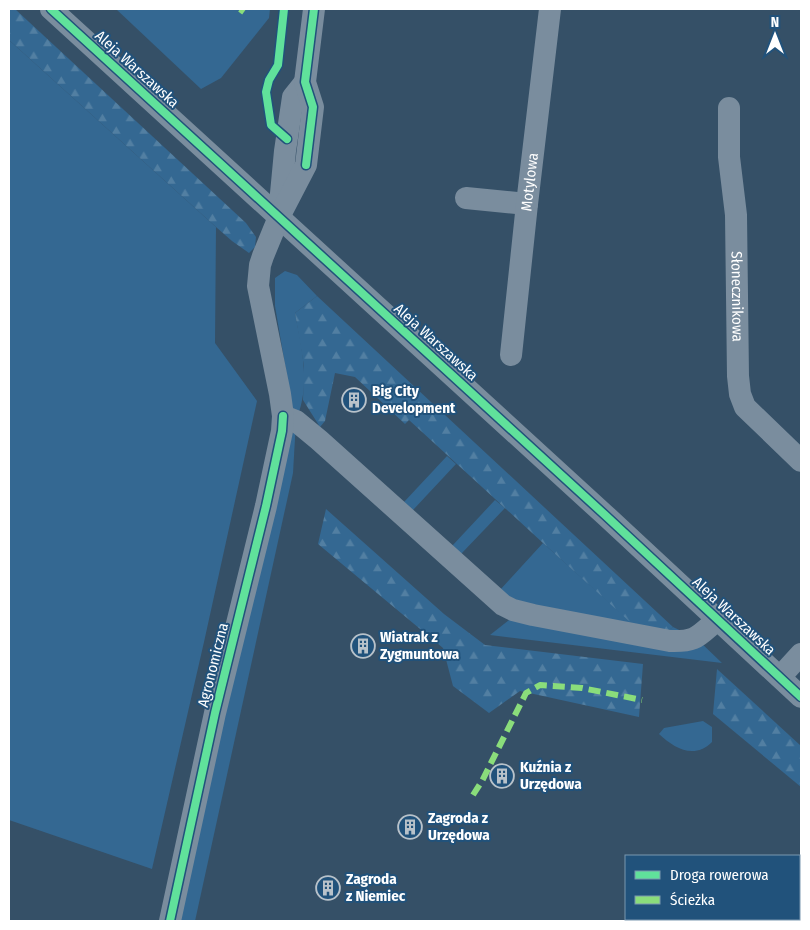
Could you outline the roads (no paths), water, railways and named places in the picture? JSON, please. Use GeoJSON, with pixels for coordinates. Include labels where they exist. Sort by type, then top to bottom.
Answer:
{"type":"FeatureCollection","features":[{"type":"Feature","properties":{"kind":"street","name":"Aleja Warszawska"},"geometry":{"type":"LineString","coordinates":[[51,9],[801,697]]}},
{"type":"Feature","properties":{"kind":"street","name":"Agronomiczna"},"geometry":{"type":"LineString","coordinates":[[170,921],[215,713],[266,506],[282,431],[282,416],[276,372],[258,286],[260,265],[279,217],[285,151],[293,97],[305,82],[314,9]]}},
{"type":"Feature","properties":{"kind":"street","name":"Motylowa"},"geometry":{"type":"LineString","coordinates":[[511,355],[550,9]]}},
{"type":"Feature","properties":{"kind":"street","name":"Słonecznikowa"},"geometry":{"type":"LineString","coordinates":[[728,108],[729,157],[736,214],[738,376],[740,394],[745,407],[801,460]]}},
{"type":"Feature","properties":{"kind":"street"},"geometry":{"type":"LineString","coordinates":[[466,198],[527,204]]}},
{"type":"Feature","properties":{"kind":"street"},"geometry":{"type":"LineString","coordinates":[[282,416],[296,421],[319,440],[503,605],[513,610],[533,616],[678,642],[696,638],[717,620]]}},
{"type":"Feature","properties":{"kind":"street"},"geometry":{"type":"LineString","coordinates":[[780,678],[801,654]]}},
{"type":"Feature","properties":{"kind":"place","name":"Big City Development"},"geometry":{"type":"Point","coordinates":[354,400]}},
{"type":"Feature","properties":{"kind":"place","name":"Wiatrak z Zygmuntowa"},"geometry":{"type":"Point","coordinates":[363,646]}},
{"type":"Feature","properties":{"kind":"place","name":"Kuźnia z Urzędowa"},"geometry":{"type":"Point","coordinates":[502,776]}},
{"type":"Feature","properties":{"kind":"place","name":"Zagroda z Urzędowa"},"geometry":{"type":"Point","coordinates":[410,827]}},
{"type":"Feature","properties":{"kind":"place","name":"Zagroda z Niemiec"},"geometry":{"type":"Point","coordinates":[328,888]}}]}
